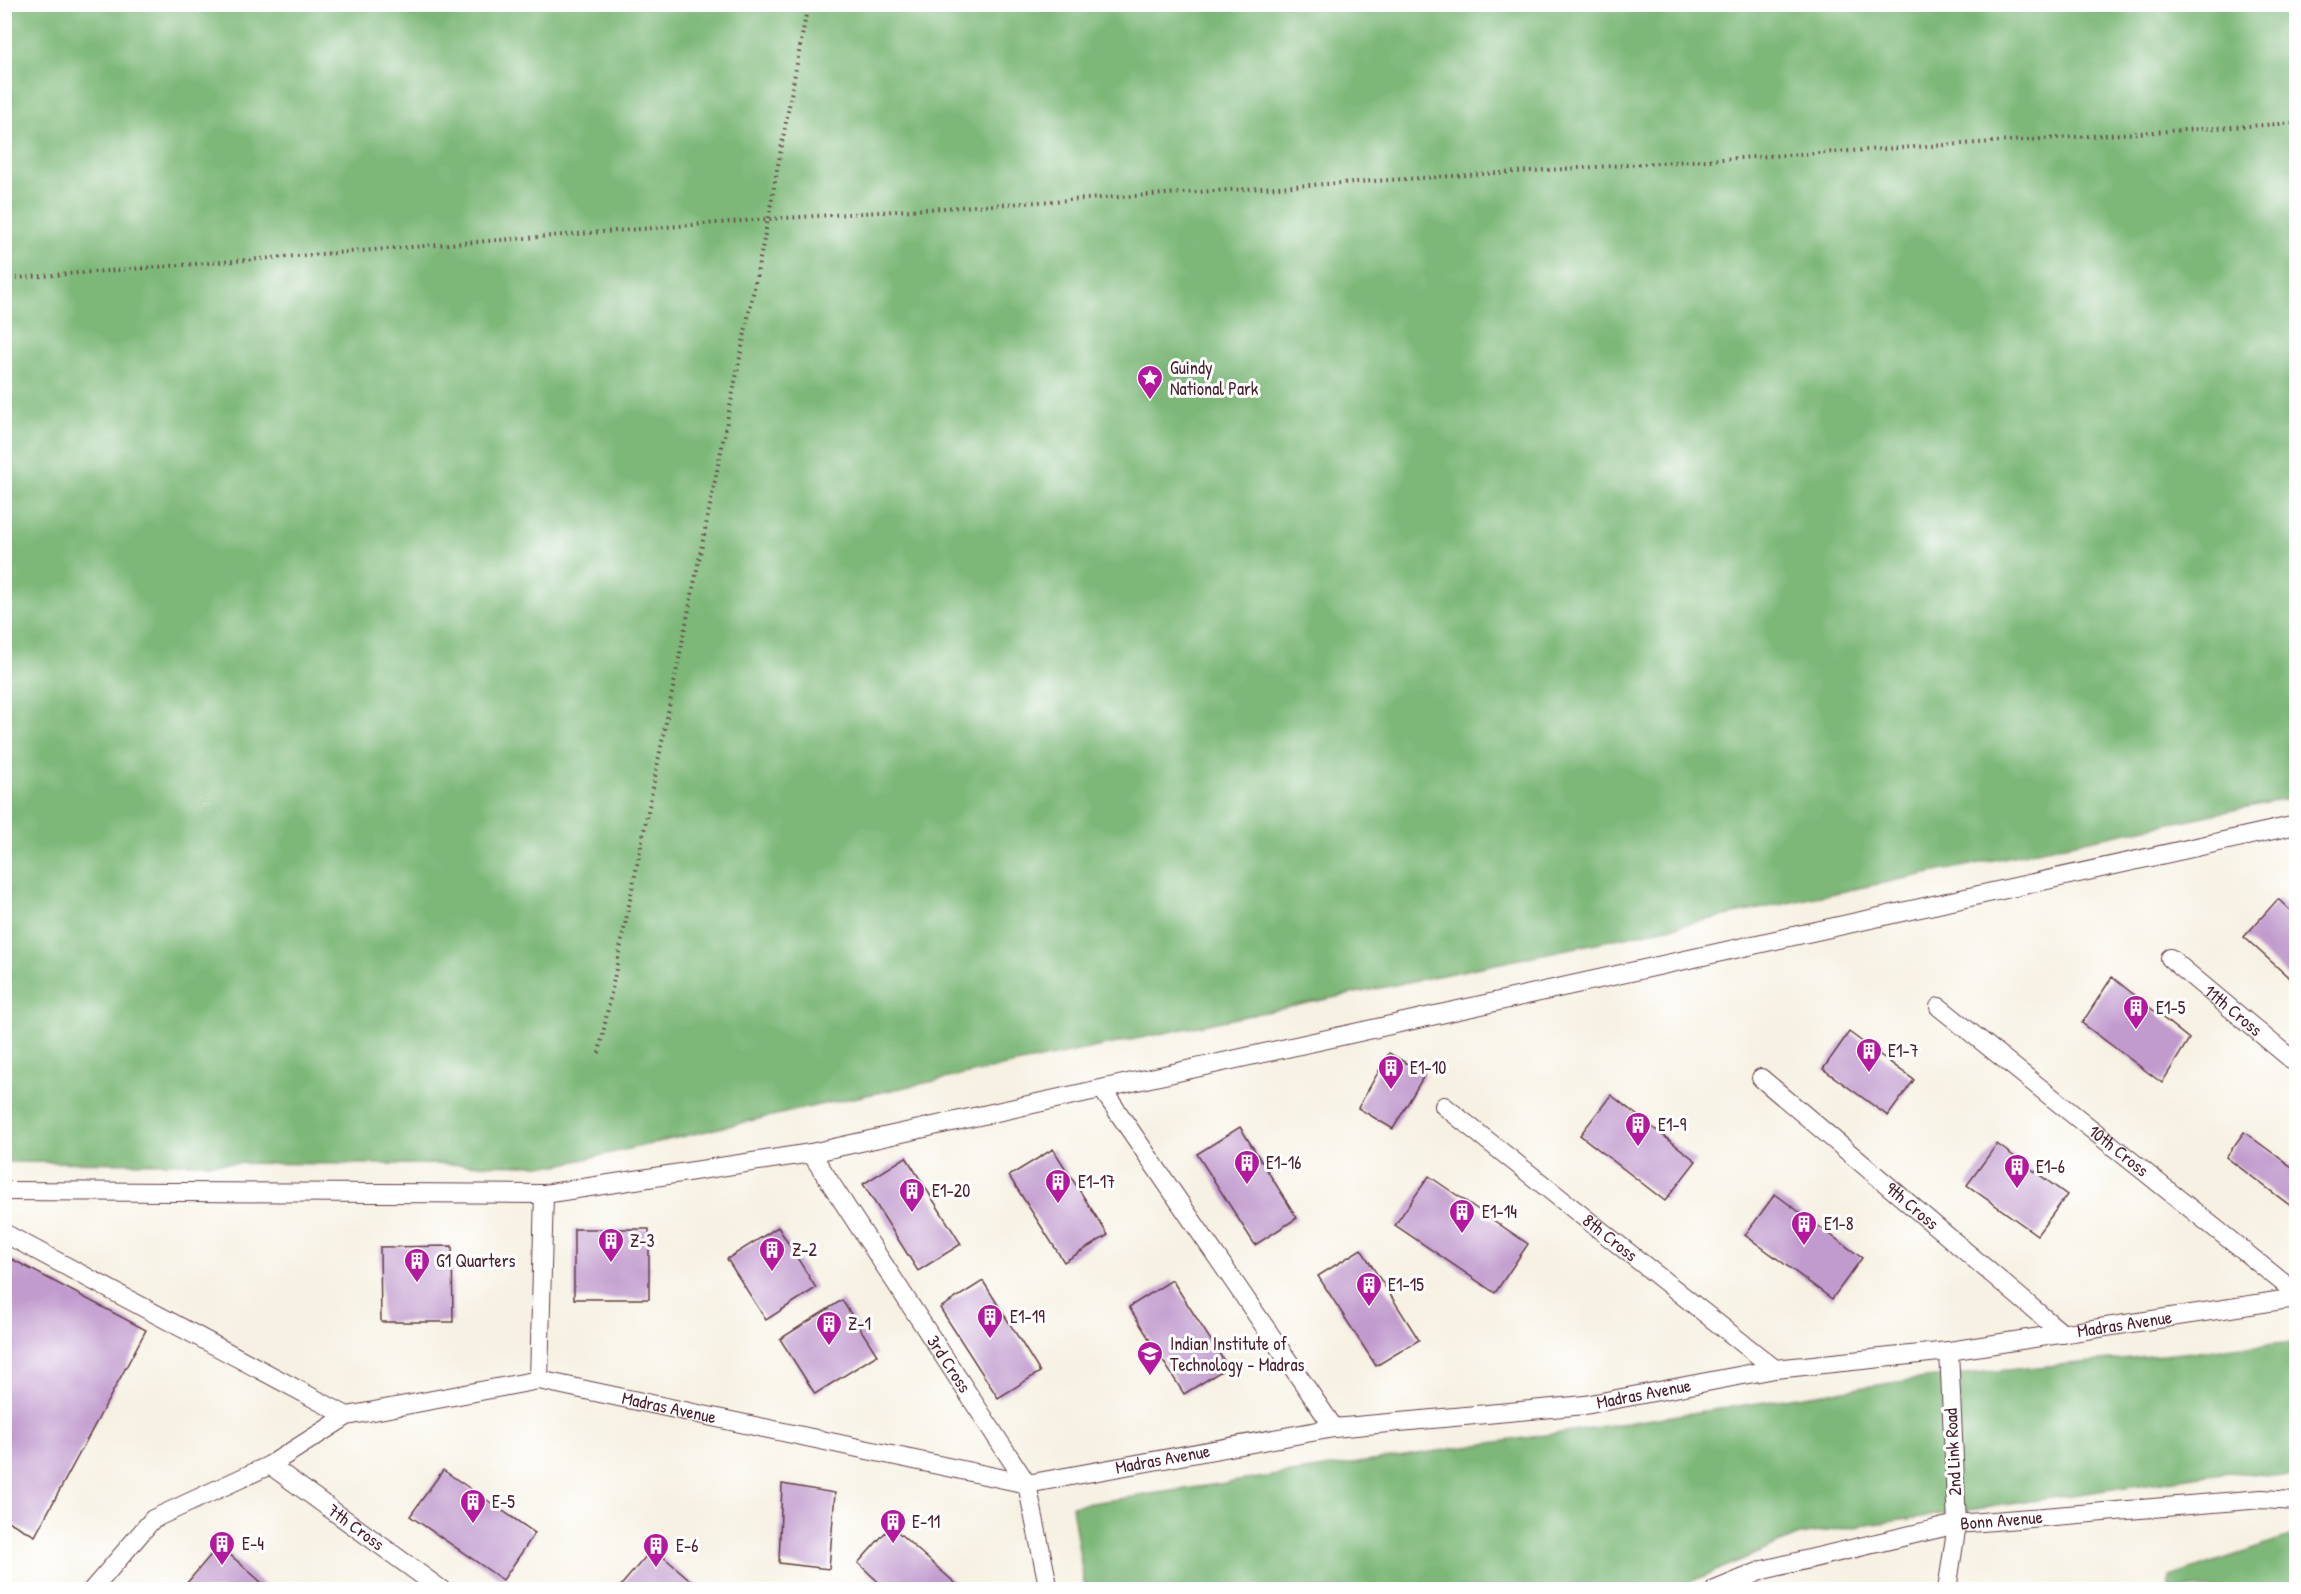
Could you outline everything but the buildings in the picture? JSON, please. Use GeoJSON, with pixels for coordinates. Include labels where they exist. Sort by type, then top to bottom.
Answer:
{"type":"FeatureCollection","features":[{"type":"Feature","properties":{"kind":"lane"},"geometry":{"type":"LineString","coordinates":[[4,1191],[544,1194],[811,1153],[2296,825]]}},
{"type":"Feature","properties":{"kind":"lane","name":"11th Cross"},"geometry":{"type":"LineString","coordinates":[[2170,958],[2296,1063]]}},
{"type":"Feature","properties":{"kind":"lane","name":"10th Cross"},"geometry":{"type":"LineString","coordinates":[[1940,1007],[2296,1295]]}},
{"type":"Feature","properties":{"kind":"lane","name":"9th Cross"},"geometry":{"type":"LineString","coordinates":[[1761,1078],[2063,1334]]}},
{"type":"Feature","properties":{"kind":"lane"},"geometry":{"type":"LineString","coordinates":[[1102,1089],[1334,1428]]}},
{"type":"Feature","properties":{"kind":"lane","name":"8th Cross"},"geometry":{"type":"LineString","coordinates":[[1444,1106],[1775,1369]]}},
{"type":"Feature","properties":{"kind":"lane","name":"3rd Cross"},"geometry":{"type":"LineString","coordinates":[[811,1153],[1027,1484],[1049,1590]]}},
{"type":"Feature","properties":{"kind":"lane"},"geometry":{"type":"LineString","coordinates":[[539,1380],[544,1194]]}},
{"type":"Feature","properties":{"kind":"lane"},"geometry":{"type":"LineString","coordinates":[[4,1233],[347,1416]]}},
{"type":"Feature","properties":{"kind":"lane","name":"Madras Avenue"},"geometry":{"type":"LineString","coordinates":[[92,1590],[153,1519],[270,1465],[347,1416],[539,1380],[1027,1484],[1334,1428],[1585,1405],[1775,1369],[1949,1351],[2296,1295]]}},
{"type":"Feature","properties":{"kind":"lane","name":"2nd Link Road"},"geometry":{"type":"LineString","coordinates":[[1947,1590],[1957,1524],[1949,1351]]}},
{"type":"Feature","properties":{"kind":"lane","name":"7th Cross"},"geometry":{"type":"LineString","coordinates":[[270,1465],[442,1590]]}},
{"type":"Feature","properties":{"kind":"lane","name":"Bonn Avenue"},"geometry":{"type":"LineString","coordinates":[[1715,1590],[1763,1570],[1957,1524],[2262,1499],[2296,1501]]}},
{"type":"Feature","properties":{"kind":"path"},"geometry":{"type":"LineString","coordinates":[[599,1053],[768,219],[808,4]]}},
{"type":"Feature","properties":{"kind":"path"},"geometry":{"type":"LineString","coordinates":[[4,279],[768,219],[2296,123]]}},
{"type":"Feature","properties":{"kind":"green space","name":"Guindy National Park"},"geometry":{"type":"Polygon","coordinates":[[[5,4],[2296,5],[2296,797],[819,1105],[559,1165],[5,1162],[5,4]]]}},
{"type":"Feature","properties":{"kind":"green space"},"geometry":{"type":"Polygon","coordinates":[[[2296,1342],[2296,1477],[2229,1472],[1799,1535],[1674,1589],[1085,1589],[1072,1506],[1925,1378],[2296,1342]]]}},
{"type":"Feature","properties":{"kind":"green space"},"geometry":{"type":"Polygon","coordinates":[[[2296,1535],[2296,1589],[2169,1589],[2169,1577],[2296,1535]]]}},
{"type":"Feature","properties":{"kind":"place","name":"Guindy National Park"},"geometry":{"type":"Point","coordinates":[1150,401]}},
{"type":"Feature","properties":{"kind":"place","name":"E1-5"},"geometry":{"type":"Point","coordinates":[2136,1031]}},
{"type":"Feature","properties":{"kind":"place","name":"E1-7"},"geometry":{"type":"Point","coordinates":[1869,1074]}},
{"type":"Feature","properties":{"kind":"place","name":"E1-10"},"geometry":{"type":"Point","coordinates":[1391,1091]}},
{"type":"Feature","properties":{"kind":"place","name":"E1-9"},"geometry":{"type":"Point","coordinates":[1638,1148]}},
{"type":"Feature","properties":{"kind":"place","name":"E1-16"},"geometry":{"type":"Point","coordinates":[1247,1186]}},
{"type":"Feature","properties":{"kind":"place","name":"E1-6"},"geometry":{"type":"Point","coordinates":[2017,1190]}},
{"type":"Feature","properties":{"kind":"place","name":"E1-17"},"geometry":{"type":"Point","coordinates":[1058,1205]}},
{"type":"Feature","properties":{"kind":"place","name":"E1-20"},"geometry":{"type":"Point","coordinates":[912,1214]}},
{"type":"Feature","properties":{"kind":"place","name":"E1-14"},"geometry":{"type":"Point","coordinates":[1462,1235]}},
{"type":"Feature","properties":{"kind":"place","name":"E1-8"},"geometry":{"type":"Point","coordinates":[1804,1247]}},
{"type":"Feature","properties":{"kind":"place","name":"Z-3"},"geometry":{"type":"Point","coordinates":[611,1264]}},
{"type":"Feature","properties":{"kind":"place","name":"Z-2"},"geometry":{"type":"Point","coordinates":[772,1273]}},
{"type":"Feature","properties":{"kind":"place","name":"G1 Quarters"},"geometry":{"type":"Point","coordinates":[417,1284]}},
{"type":"Feature","properties":{"kind":"place","name":"E1-15"},"geometry":{"type":"Point","coordinates":[1369,1308]}},
{"type":"Feature","properties":{"kind":"place","name":"E1-19"},"geometry":{"type":"Point","coordinates":[990,1340]}},
{"type":"Feature","properties":{"kind":"place","name":"Z-1"},"geometry":{"type":"Point","coordinates":[829,1347]}},
{"type":"Feature","properties":{"kind":"place","name":"Indian Institute of Technology - Madras"},"geometry":{"type":"Point","coordinates":[1150,1377]}},
{"type":"Feature","properties":{"kind":"place","name":"E-5"},"geometry":{"type":"Point","coordinates":[473,1525]}},
{"type":"Feature","properties":{"kind":"place","name":"E-11"},"geometry":{"type":"Point","coordinates":[893,1545]}},
{"type":"Feature","properties":{"kind":"place","name":"E-4"},"geometry":{"type":"Point","coordinates":[222,1567]}},
{"type":"Feature","properties":{"kind":"place","name":"E-6"},"geometry":{"type":"Point","coordinates":[656,1569]}}]}
